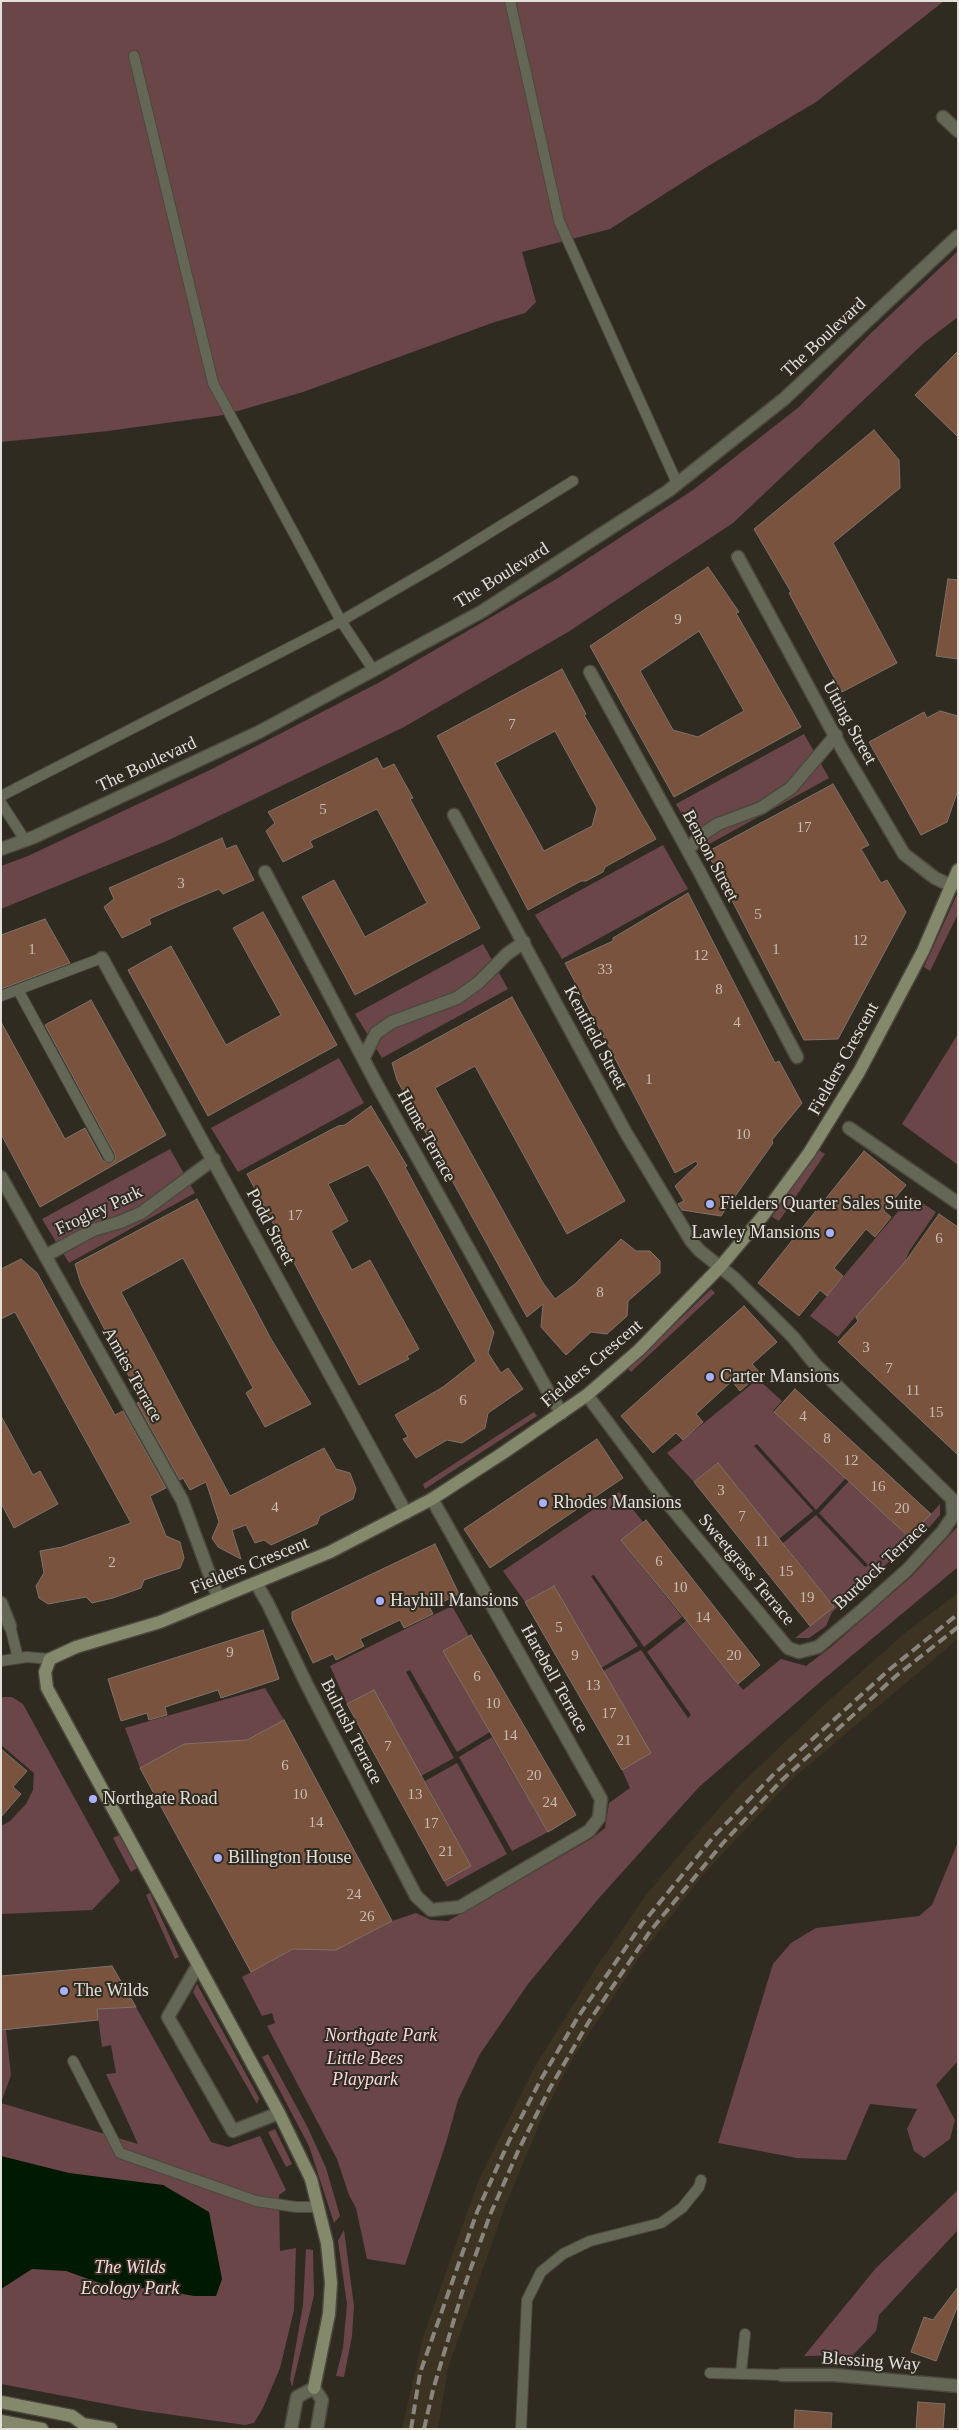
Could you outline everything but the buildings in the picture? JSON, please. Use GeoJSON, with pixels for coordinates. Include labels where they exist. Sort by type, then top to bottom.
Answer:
{"type":"FeatureCollection","features":[{"type":"Feature","properties":{"kind":"street"},"geometry":{"type":"LineString","coordinates":[[943,117],[958,131]]}},
{"type":"Feature","properties":{"kind":"street","name":"The Boulevard"},"geometry":{"type":"LineString","coordinates":[[1,849],[25,840],[259,732],[481,612],[677,483],[784,399],[958,236]]}},
{"type":"Feature","properties":{"kind":"street","name":"Utting Street"},"geometry":{"type":"LineString","coordinates":[[738,557],[836,736],[904,854],[935,878],[952,886]]}},
{"type":"Feature","properties":{"kind":"street","name":"Benson Street"},"geometry":{"type":"LineString","coordinates":[[590,672],[688,850],[797,1057]]}},
{"type":"Feature","properties":{"kind":"street"},"geometry":{"type":"LineString","coordinates":[[688,850],[700,836],[718,824],[762,808],[791,788],[836,736]]}},
{"type":"Feature","properties":{"kind":"street","name":"Kentfield Street"},"geometry":{"type":"LineString","coordinates":[[454,815],[626,1133],[679,1222],[700,1252],[720,1268]]}},
{"type":"Feature","properties":{"kind":"street","name":"Fielders Crescent"},"geometry":{"type":"LineString","coordinates":[[50,1659],[76,1647],[160,1622],[330,1552],[432,1499],[587,1395],[638,1350],[720,1268],[762,1217],[809,1154],[836,1111],[923,951],[958,870]]}},
{"type":"Feature","properties":{"kind":"street","name":"Hume Terrace"},"geometry":{"type":"LineString","coordinates":[[265,872],[364,1057],[550,1395],[562,1413]]}},
{"type":"Feature","properties":{"kind":"street"},"geometry":{"type":"LineString","coordinates":[[364,1057],[376,1033],[392,1022],[457,998],[478,983],[507,954],[524,942]]}},
{"type":"Feature","properties":{"kind":"street","name":"Podd Street"},"geometry":{"type":"LineString","coordinates":[[102,958],[214,1159],[406,1513]]}},
{"type":"Feature","properties":{"kind":"street"},"geometry":{"type":"LineString","coordinates":[[848,1128],[958,1203]]}},
{"type":"Feature","properties":{"kind":"street","name":"Frogley Park"},"geometry":{"type":"LineString","coordinates":[[45,1256],[93,1230],[141,1213],[214,1159]]}},
{"type":"Feature","properties":{"kind":"street","name":"Amies Terrace"},"geometry":{"type":"LineString","coordinates":[[1,1177],[182,1500],[218,1597]]}},
{"type":"Feature","properties":{"kind":"street","name":"Burdock Terrace"},"geometry":{"type":"LineString","coordinates":[[720,1268],[734,1278],[793,1337],[814,1363],[952,1498],[953,1516],[943,1531],[907,1570],[818,1647],[799,1652],[788,1648]]}},
{"type":"Feature","properties":{"kind":"street","name":"Sweetgrass Terrace"},"geometry":{"type":"LineString","coordinates":[[587,1395],[644,1468],[669,1505],[788,1648]]}},
{"type":"Feature","properties":{"kind":"street","name":"Harebell Terrace"},"geometry":{"type":"LineString","coordinates":[[416,1896],[431,1910],[460,1907],[589,1831],[599,1818],[601,1799],[432,1499]]}},
{"type":"Feature","properties":{"kind":"street","name":"Bulrush Terrace"},"geometry":{"type":"LineString","coordinates":[[256,1583],[416,1896]]}},
{"type":"Feature","properties":{"kind":"street"},"geometry":{"type":"LineString","coordinates":[[1,1603],[10,1626]]}},
{"type":"Feature","properties":{"kind":"street"},"geometry":{"type":"LineString","coordinates":[[50,1659],[45,1672],[47,1688],[279,2113],[303,2161],[319,2207],[326,2243],[331,2293],[314,2388],[322,2400],[317,2429]]}},
{"type":"Feature","properties":{"kind":"street"},"geometry":{"type":"LineString","coordinates":[[198,1965],[168,2017],[233,2131],[279,2113]]}},
{"type":"Feature","properties":{"kind":"street","name":"Blessing Way"},"geometry":{"type":"LineString","coordinates":[[782,2375],[847,2376],[958,2386]]}},
{"type":"Feature","properties":{"kind":"street"},"geometry":{"type":"LineString","coordinates":[[291,2429],[297,2397],[314,2388]]}},
{"type":"Feature","properties":{"kind":"street"},"geometry":{"type":"LineString","coordinates":[[1,2402],[72,2416],[80,2426],[111,2429]]}},
{"type":"Feature","properties":{"kind":"street"},"geometry":{"type":"LineString","coordinates":[[1,2421],[42,2429]]}},
{"type":"Feature","properties":{"kind":"lane"},"geometry":{"type":"LineString","coordinates":[[510,1],[559,221],[677,483]]}},
{"type":"Feature","properties":{"kind":"lane"},"geometry":{"type":"LineString","coordinates":[[134,56],[213,383],[341,621],[374,671]]}},
{"type":"Feature","properties":{"kind":"lane"},"geometry":{"type":"LineString","coordinates":[[1,796],[341,621],[439,564],[573,481]]}},
{"type":"Feature","properties":{"kind":"lane"},"geometry":{"type":"LineString","coordinates":[[1,803],[25,840]]}},
{"type":"Feature","properties":{"kind":"lane"},"geometry":{"type":"LineString","coordinates":[[1,996],[102,958]]}},
{"type":"Feature","properties":{"kind":"lane"},"geometry":{"type":"LineString","coordinates":[[18,990],[108,1158]]}},
{"type":"Feature","properties":{"kind":"lane"},"geometry":{"type":"LineString","coordinates":[[10,1626],[18,1658]]}},
{"type":"Feature","properties":{"kind":"lane"},"geometry":{"type":"LineString","coordinates":[[1,1661],[18,1658],[50,1659]]}},
{"type":"Feature","properties":{"kind":"lane"},"geometry":{"type":"LineString","coordinates":[[73,2061],[120,2153],[256,2201],[296,2207],[319,2207]]}},
{"type":"Feature","properties":{"kind":"lane"},"geometry":{"type":"LineString","coordinates":[[521,2429],[527,2300],[541,2272],[563,2254],[590,2241],[661,2222],[682,2208],[699,2187],[700,2180]]}},
{"type":"Feature","properties":{"kind":"lane"},"geometry":{"type":"LineString","coordinates":[[741,2373],[745,2334]]}},
{"type":"Feature","properties":{"kind":"lane"},"geometry":{"type":"LineString","coordinates":[[710,2373],[782,2375]]}},
{"type":"Feature","properties":{"kind":"shaded area"},"geometry":{"type":"Polygon","coordinates":[[[958,1593],[958,1639],[792,1779],[703,1875],[640,1956],[571,2061],[543,2115],[504,2209],[448,2368],[438,2429],[402,2429],[423,2337],[478,2182],[533,2070],[597,1966],[646,1895],[742,1783],[826,1703],[905,1633],[958,1593]]]}},
{"type":"Feature","properties":{"kind":"shaded area"},"geometry":{"type":"Polygon","coordinates":[[[1,2156],[69,2173],[163,2185],[209,2212],[222,2279],[216,2296],[194,2296],[155,2289],[108,2286],[66,2271],[32,2269],[1,2289],[1,2156]]]}},
{"type":"Feature","properties":{"kind":"green space"},"geometry":{"type":"Polygon","coordinates":[[[1,1],[944,1],[816,102],[705,168],[610,229],[522,252],[536,302],[525,313],[492,323],[303,392],[224,415],[108,431],[1,442],[1,1]]]}},
{"type":"Feature","properties":{"kind":"green space"},"geometry":{"type":"Polygon","coordinates":[[[958,251],[958,317],[925,342],[733,523],[568,632],[404,727],[169,840],[1,909],[1,866],[28,856],[210,770],[380,682],[558,578],[693,490],[799,407],[871,333],[958,251]]]}},
{"type":"Feature","properties":{"kind":"green space"},"geometry":{"type":"Polygon","coordinates":[[[804,734],[829,778],[702,848],[676,804],[804,734]]]}},
{"type":"Feature","properties":{"kind":"green space"},"geometry":{"type":"Polygon","coordinates":[[[663,845],[688,889],[562,959],[535,915],[663,845]]]}},
{"type":"Feature","properties":{"kind":"green space"},"geometry":{"type":"Polygon","coordinates":[[[958,892],[958,914],[930,971],[924,967],[958,892]]]}},
{"type":"Feature","properties":{"kind":"green space"},"geometry":{"type":"Polygon","coordinates":[[[483,944],[508,989],[382,1058],[355,1014],[483,944]]]}},
{"type":"Feature","properties":{"kind":"green space"},"geometry":{"type":"Polygon","coordinates":[[[958,1034],[958,1165],[902,1124],[958,1034]]]}},
{"type":"Feature","properties":{"kind":"green space"},"geometry":{"type":"Polygon","coordinates":[[[339,1058],[364,1103],[238,1172],[211,1128],[339,1058]]]}},
{"type":"Feature","properties":{"kind":"green space"},"geometry":{"type":"Polygon","coordinates":[[[170,1149],[195,1193],[69,1263],[42,1219],[170,1149]]]}},
{"type":"Feature","properties":{"kind":"green space"},"geometry":{"type":"Polygon","coordinates":[[[817,1149],[825,1154],[779,1221],[772,1217],[817,1149]]]}},
{"type":"Feature","properties":{"kind":"green space"},"geometry":{"type":"Polygon","coordinates":[[[911,1196],[936,1212],[906,1259],[940,1271],[858,1321],[855,1317],[838,1337],[810,1316],[911,1196]]]}},
{"type":"Feature","properties":{"kind":"green space"},"geometry":{"type":"Polygon","coordinates":[[[711,1289],[715,1293],[631,1372],[628,1369],[711,1289]]]}},
{"type":"Feature","properties":{"kind":"green space"},"geometry":{"type":"Polygon","coordinates":[[[758,1379],[782,1401],[773,1411],[846,1478],[816,1510],[757,1444],[754,1446],[813,1511],[779,1539],[718,1463],[694,1482],[667,1453],[758,1379]]]}},
{"type":"Feature","properties":{"kind":"green space"},"geometry":{"type":"Polygon","coordinates":[[[534,1412],[537,1416],[425,1489],[423,1484],[534,1412]]]}},
{"type":"Feature","properties":{"kind":"green space"},"geometry":{"type":"Polygon","coordinates":[[[849,1481],[909,1537],[940,1504],[940,1515],[926,1531],[909,1540],[882,1569],[832,1612],[826,1626],[809,1638],[795,1638],[834,1607],[783,1543],[816,1515],[865,1567],[868,1565],[819,1513],[849,1481]]]}},
{"type":"Feature","properties":{"kind":"green space"},"geometry":{"type":"Polygon","coordinates":[[[619,1492],[643,1522],[621,1540],[682,1617],[644,1647],[594,1575],[591,1576],[638,1646],[601,1668],[554,1586],[525,1602],[503,1571],[619,1492]]]}},
{"type":"Feature","properties":{"kind":"green space","name":"Northgate Park"},"geometry":{"type":"Polygon","coordinates":[[[958,1526],[958,1567],[819,1683],[699,1787],[599,1898],[528,1984],[480,2054],[458,2100],[446,2143],[405,2265],[367,2259],[356,2208],[349,2195],[337,2159],[267,2026],[275,2023],[272,2013],[262,2016],[242,1977],[293,1949],[346,1945],[392,1921],[416,1913],[431,1920],[448,1921],[591,1839],[605,1828],[609,1803],[630,1788],[622,1770],[651,1753],[603,1671],[641,1650],[688,1718],[691,1715],[647,1652],[686,1621],[743,1690],[781,1659],[806,1666],[831,1647],[913,1575],[958,1526]]]}},
{"type":"Feature","properties":{"kind":"green space"},"geometry":{"type":"Polygon","coordinates":[[[452,1606],[469,1636],[443,1651],[490,1732],[457,1752],[410,1670],[406,1672],[454,1758],[421,1776],[374,1690],[347,1704],[330,1666],[452,1606]]]}},
{"type":"Feature","properties":{"kind":"green space"},"geometry":{"type":"Polygon","coordinates":[[[265,1688],[284,1720],[247,1740],[184,1744],[140,1768],[125,1728],[265,1688]]]}},
{"type":"Feature","properties":{"kind":"green space"},"geometry":{"type":"Polygon","coordinates":[[[1,1697],[12,1697],[23,1704],[120,1881],[92,1910],[1,1914],[1,1826],[10,1821],[26,1804],[33,1790],[34,1773],[1,1745],[1,1697]]]}},
{"type":"Feature","properties":{"kind":"green space"},"geometry":{"type":"Polygon","coordinates":[[[492,1737],[548,1832],[512,1851],[459,1757],[492,1737]]]}},
{"type":"Feature","properties":{"kind":"green space"},"geometry":{"type":"Polygon","coordinates":[[[457,1763],[507,1854],[447,1887],[444,1881],[471,1866],[425,1781],[457,1763]]]}},
{"type":"Feature","properties":{"kind":"green space"},"geometry":{"type":"Polygon","coordinates":[[[119,1835],[137,1868],[131,1872],[113,1838],[119,1835]]]}},
{"type":"Feature","properties":{"kind":"green space"},"geometry":{"type":"Polygon","coordinates":[[[958,1842],[958,2061],[936,2085],[955,2120],[950,2139],[924,2158],[914,2151],[907,2129],[917,2109],[870,2104],[846,2160],[797,2158],[718,2143],[773,1964],[791,1943],[816,1928],[919,1916],[932,1905],[958,1842]]]}},
{"type":"Feature","properties":{"kind":"green space"},"geometry":{"type":"Polygon","coordinates":[[[150,1893],[179,1957],[175,1959],[146,1895],[150,1893]]]}},
{"type":"Feature","properties":{"kind":"green space"},"geometry":{"type":"Polygon","coordinates":[[[197,1984],[259,2098],[257,2104],[193,1992],[197,1984]]]}},
{"type":"Feature","properties":{"kind":"green space","name":"The Wilds Ecology Park"},"geometry":{"type":"Polygon","coordinates":[[[136,2007],[211,2142],[228,2147],[260,2136],[286,2190],[279,2195],[280,2251],[296,2248],[294,2310],[280,2368],[263,2408],[254,2423],[245,2425],[138,2410],[1,2384],[1,2103],[138,2144],[106,2074],[116,2073],[111,2045],[102,2047],[97,2009],[136,2007]]]}},
{"type":"Feature","properties":{"kind":"green space"},"geometry":{"type":"Polygon","coordinates":[[[1,2030],[6,2030],[11,2075],[1,2103],[1,2030]]]}},
{"type":"Feature","properties":{"kind":"green space"},"geometry":{"type":"Polygon","coordinates":[[[268,2054],[307,2126],[326,2168],[340,2216],[334,2223],[309,2146],[262,2057],[268,2054]]]}},
{"type":"Feature","properties":{"kind":"green space"},"geometry":{"type":"Polygon","coordinates":[[[275,2129],[292,2164],[286,2167],[268,2132],[275,2129]]]}},
{"type":"Feature","properties":{"kind":"green space"},"geometry":{"type":"Polygon","coordinates":[[[958,2190],[958,2230],[879,2315],[876,2331],[853,2355],[804,2356],[876,2268],[958,2190]]]}},
{"type":"Feature","properties":{"kind":"green space"},"geometry":{"type":"Polygon","coordinates":[[[344,2230],[354,2306],[352,2336],[344,2377],[336,2376],[343,2348],[347,2304],[338,2241],[344,2230]]]}},
{"type":"Feature","properties":{"kind":"green space"},"geometry":{"type":"Polygon","coordinates":[[[306,2249],[313,2250],[314,2295],[292,2387],[290,2379],[303,2305],[306,2249]]]}},
{"type":"Feature","properties":{"kind":"railway"},"geometry":{"type":"LineString","coordinates":[[411,2429],[420,2373],[477,2212],[509,2141],[540,2081],[578,2017],[642,1924],[715,1835],[775,1773],[890,1669],[958,1614]]}},
{"type":"Feature","properties":{"kind":"railway"},"geometry":{"type":"LineString","coordinates":[[424,2429],[433,2390],[462,2293],[490,2215],[519,2149],[550,2088],[588,2023],[651,1930],[723,1843],[781,1781],[896,1676],[958,1627]]}},
{"type":"Feature","properties":{"kind":"place","name":"Fielders Quarter Sales Suite"},"geometry":{"type":"Point","coordinates":[710,1204]}},
{"type":"Feature","properties":{"kind":"place","name":"Lawley Mansions"},"geometry":{"type":"Point","coordinates":[830,1233]}},
{"type":"Feature","properties":{"kind":"place","name":"Carter Mansions"},"geometry":{"type":"Point","coordinates":[710,1377]}},
{"type":"Feature","properties":{"kind":"place","name":"Rhodes Mansions"},"geometry":{"type":"Point","coordinates":[543,1503]}},
{"type":"Feature","properties":{"kind":"place","name":"Hayhill Mansions"},"geometry":{"type":"Point","coordinates":[380,1601]}},
{"type":"Feature","properties":{"kind":"place","name":"Northgate Road"},"geometry":{"type":"Point","coordinates":[93,1799]}},
{"type":"Feature","properties":{"kind":"place","name":"Billington House"},"geometry":{"type":"Point","coordinates":[218,1858]}},
{"type":"Feature","properties":{"kind":"place","name":"The Wilds"},"geometry":{"type":"Point","coordinates":[64,1991]}},
{"type":"Feature","properties":{"kind":"park label","name":"Little Bees Playpark"},"geometry":{"type":"Point","coordinates":[365,2069]}}]}
